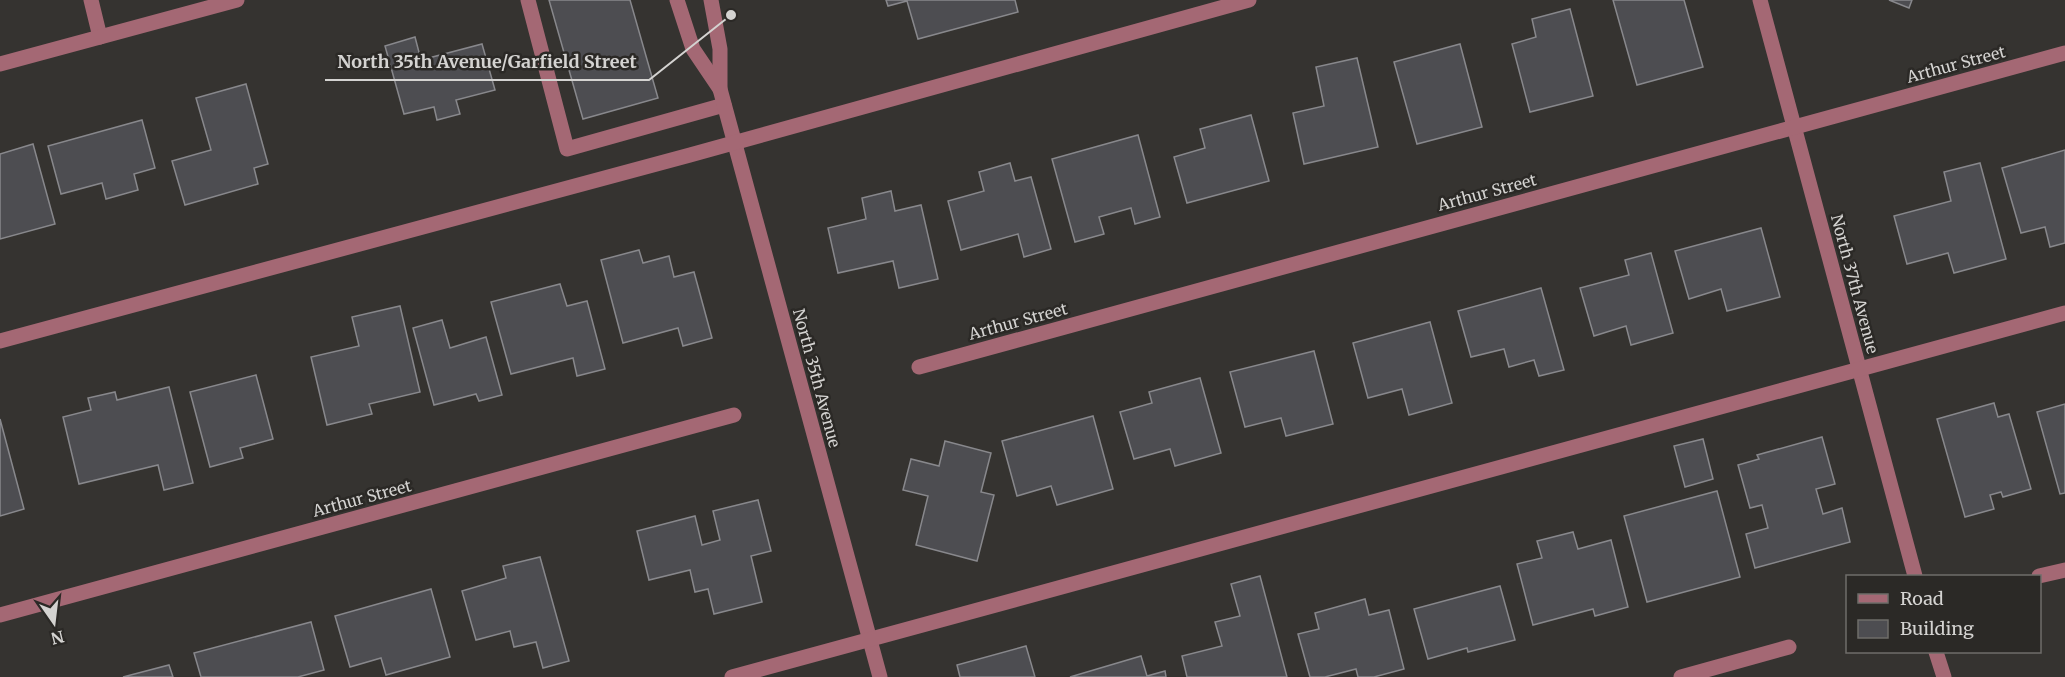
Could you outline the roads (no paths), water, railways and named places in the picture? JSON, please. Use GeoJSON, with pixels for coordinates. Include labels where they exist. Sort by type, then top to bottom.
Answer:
{"type":"FeatureCollection","features":[{"type":"Feature","properties":{"kind":"street"},"geometry":{"type":"LineString","coordinates":[[91,0],[100,37]]}},
{"type":"Feature","properties":{"kind":"street"},"geometry":{"type":"LineString","coordinates":[[0,64],[237,0]]}},
{"type":"Feature","properties":{"kind":"street"},"geometry":{"type":"LineString","coordinates":[[528,0],[567,149],[724,105]]}},
{"type":"Feature","properties":{"kind":"street","name":"North 35th Avenue"},"geometry":{"type":"LineString","coordinates":[[677,0],[693,49],[720,88]]}},
{"type":"Feature","properties":{"kind":"street","name":"North 35th Avenue"},"geometry":{"type":"LineString","coordinates":[[711,0],[720,49],[720,88],[724,105],[880,677]]}},
{"type":"Feature","properties":{"kind":"street"},"geometry":{"type":"LineString","coordinates":[[0,341],[735,143],[841,111],[1249,0]]}},
{"type":"Feature","properties":{"kind":"street","name":"North 37th Avenue"},"geometry":{"type":"LineString","coordinates":[[1760,0],[1916,575]]}},
{"type":"Feature","properties":{"kind":"street","name":"Arthur Street"},"geometry":{"type":"LineString","coordinates":[[919,367],[2065,53]]}},
{"type":"Feature","properties":{"kind":"street"},"geometry":{"type":"LineString","coordinates":[[732,677],[2065,313]]}},
{"type":"Feature","properties":{"kind":"street","name":"Arthur Street"},"geometry":{"type":"LineString","coordinates":[[0,615],[734,415]]}},
{"type":"Feature","properties":{"kind":"street"},"geometry":{"type":"LineString","coordinates":[[2041,576],[2065,570]]}},
{"type":"Feature","properties":{"kind":"street"},"geometry":{"type":"LineString","coordinates":[[1681,677],[1789,647]]}},
{"type":"Feature","properties":{"kind":"street"},"geometry":{"type":"LineString","coordinates":[[1937,653],[1944,677]]}},
{"type":"Feature","properties":{"kind":"place","name":"North 35th Avenue/Garfield Street"},"geometry":{"type":"Point","coordinates":[731,15]}}]}
